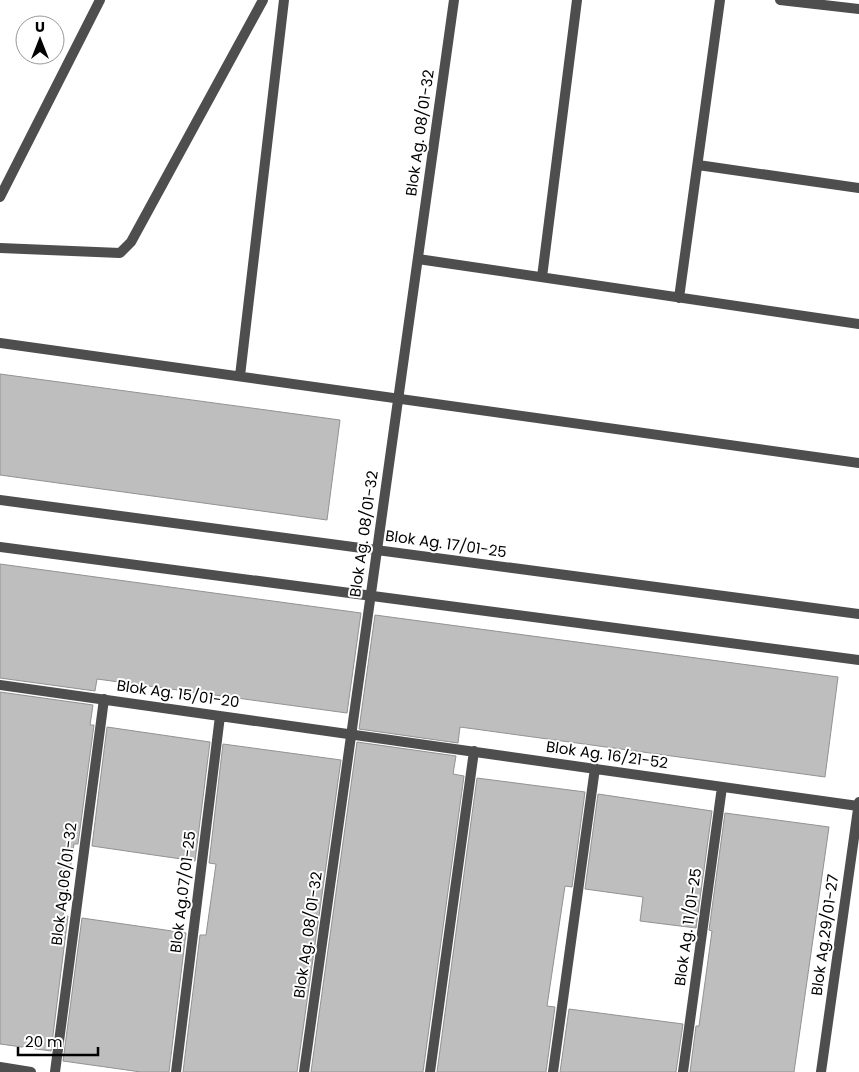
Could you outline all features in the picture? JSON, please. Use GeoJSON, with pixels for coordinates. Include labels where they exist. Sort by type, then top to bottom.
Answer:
{"type":"FeatureCollection","features":[{"type":"Feature","properties":{"kind":"street"},"geometry":{"type":"LineString","coordinates":[[0,197],[100,0]]}},
{"type":"Feature","properties":{"kind":"street"},"geometry":{"type":"LineString","coordinates":[[0,248],[120,253],[131,242],[263,0]]}},
{"type":"Feature","properties":{"kind":"street"},"geometry":{"type":"LineString","coordinates":[[240,376],[284,0]]}},
{"type":"Feature","properties":{"kind":"street","name":"Blok Ag. 08/01-32"},"geometry":{"type":"LineString","coordinates":[[304,1072],[454,0]]}},
{"type":"Feature","properties":{"kind":"street"},"geometry":{"type":"LineString","coordinates":[[542,277],[577,0]]}},
{"type":"Feature","properties":{"kind":"street"},"geometry":{"type":"LineString","coordinates":[[679,298],[720,0]]}},
{"type":"Feature","properties":{"kind":"street"},"geometry":{"type":"LineString","coordinates":[[780,0],[859,9]]}},
{"type":"Feature","properties":{"kind":"street"},"geometry":{"type":"LineString","coordinates":[[698,165],[859,188]]}},
{"type":"Feature","properties":{"kind":"street"},"geometry":{"type":"LineString","coordinates":[[418,259],[859,324]]}},
{"type":"Feature","properties":{"kind":"street"},"geometry":{"type":"LineString","coordinates":[[0,343],[859,463]]}},
{"type":"Feature","properties":{"kind":"street","name":"Blok Ag. 17/01-25"},"geometry":{"type":"LineString","coordinates":[[0,500],[859,614]]}},
{"type":"Feature","properties":{"kind":"street"},"geometry":{"type":"LineString","coordinates":[[0,547],[859,660]]}},
{"type":"Feature","properties":{"kind":"street","name":"Blok Ag. 15/01-20"},"geometry":{"type":"LineString","coordinates":[[0,684],[352,734]]}},
{"type":"Feature","properties":{"kind":"street","name":"Blok Ag.06/01-32"},"geometry":{"type":"LineString","coordinates":[[55,1072],[104,699]]}},
{"type":"Feature","properties":{"kind":"street","name":"Blok Ag.07/01-25"},"geometry":{"type":"LineString","coordinates":[[176,1072],[220,716]]}},
{"type":"Feature","properties":{"kind":"street","name":"Blok Ag. 16/21-52"},"geometry":{"type":"LineString","coordinates":[[352,734],[858,806]]}},
{"type":"Feature","properties":{"kind":"street"},"geometry":{"type":"LineString","coordinates":[[430,1072],[474,751]]}},
{"type":"Feature","properties":{"kind":"street"},"geometry":{"type":"LineString","coordinates":[[553,1072],[595,768]]}},
{"type":"Feature","properties":{"kind":"street","name":"Blok Ag. 11/01-25"},"geometry":{"type":"LineString","coordinates":[[683,1072],[722,786]]}},
{"type":"Feature","properties":{"kind":"street","name":"Blok Ag.29/01-27"},"geometry":{"type":"LineString","coordinates":[[821,1072],[859,802]]}},
{"type":"Feature","properties":{"kind":"street"},"geometry":{"type":"LineString","coordinates":[[0,1068],[31,1072]]}},
{"type":"Feature","properties":{"kind":"building"},"geometry":{"type":"Polygon","coordinates":[[[0,374],[340,420],[327,520],[0,475],[0,374]]]}},
{"type":"Feature","properties":{"kind":"building"},"geometry":{"type":"Polygon","coordinates":[[[0,564],[361,613],[347,713],[97,679],[95,691],[0,678],[0,564]]]}},
{"type":"Feature","properties":{"kind":"building"},"geometry":{"type":"Polygon","coordinates":[[[375,615],[838,677],[825,777],[460,727],[458,743],[359,729],[375,615]]]}},
{"type":"Feature","properties":{"kind":"building"},"geometry":{"type":"Polygon","coordinates":[[[0,692],[93,705],[90,725],[94,725],[78,844],[74,844],[63,916],[68,916],[51,1051],[0,1044],[0,692]]]}},
{"type":"Feature","properties":{"kind":"building"},"geometry":{"type":"Polygon","coordinates":[[[107,727],[210,742],[195,861],[92,846],[107,727]]]}},
{"type":"Feature","properties":{"kind":"building"},"geometry":{"type":"Polygon","coordinates":[[[357,742],[456,756],[453,774],[464,776],[423,1072],[311,1072],[357,742]]]}},
{"type":"Feature","properties":{"kind":"building"},"geometry":{"type":"Polygon","coordinates":[[[223,744],[341,760],[297,1072],[183,1072],[200,935],[206,935],[216,864],[209,863],[223,744]]]}},
{"type":"Feature","properties":{"kind":"building"},"geometry":{"type":"Polygon","coordinates":[[[477,778],[585,792],[572,887],[565,886],[547,1006],[555,1007],[546,1072],[437,1072],[477,778]]]}},
{"type":"Feature","properties":{"kind":"building"},"geometry":{"type":"Polygon","coordinates":[[[598,794],[712,811],[696,928],[640,921],[643,897],[585,889],[598,794]]]}},
{"type":"Feature","properties":{"kind":"building"},"geometry":{"type":"Polygon","coordinates":[[[725,813],[829,827],[794,1072],[690,1072],[696,1026],[699,1026],[712,931],[709,930],[725,813]]]}},
{"type":"Feature","properties":{"kind":"building"},"geometry":{"type":"Polygon","coordinates":[[[82,918],[186,933],[169,1072],[141,1072],[63,1061],[82,918]]]}},
{"type":"Feature","properties":{"kind":"building"},"geometry":{"type":"Polygon","coordinates":[[[569,1009],[683,1024],[676,1072],[560,1072],[569,1009]]]}}]}
